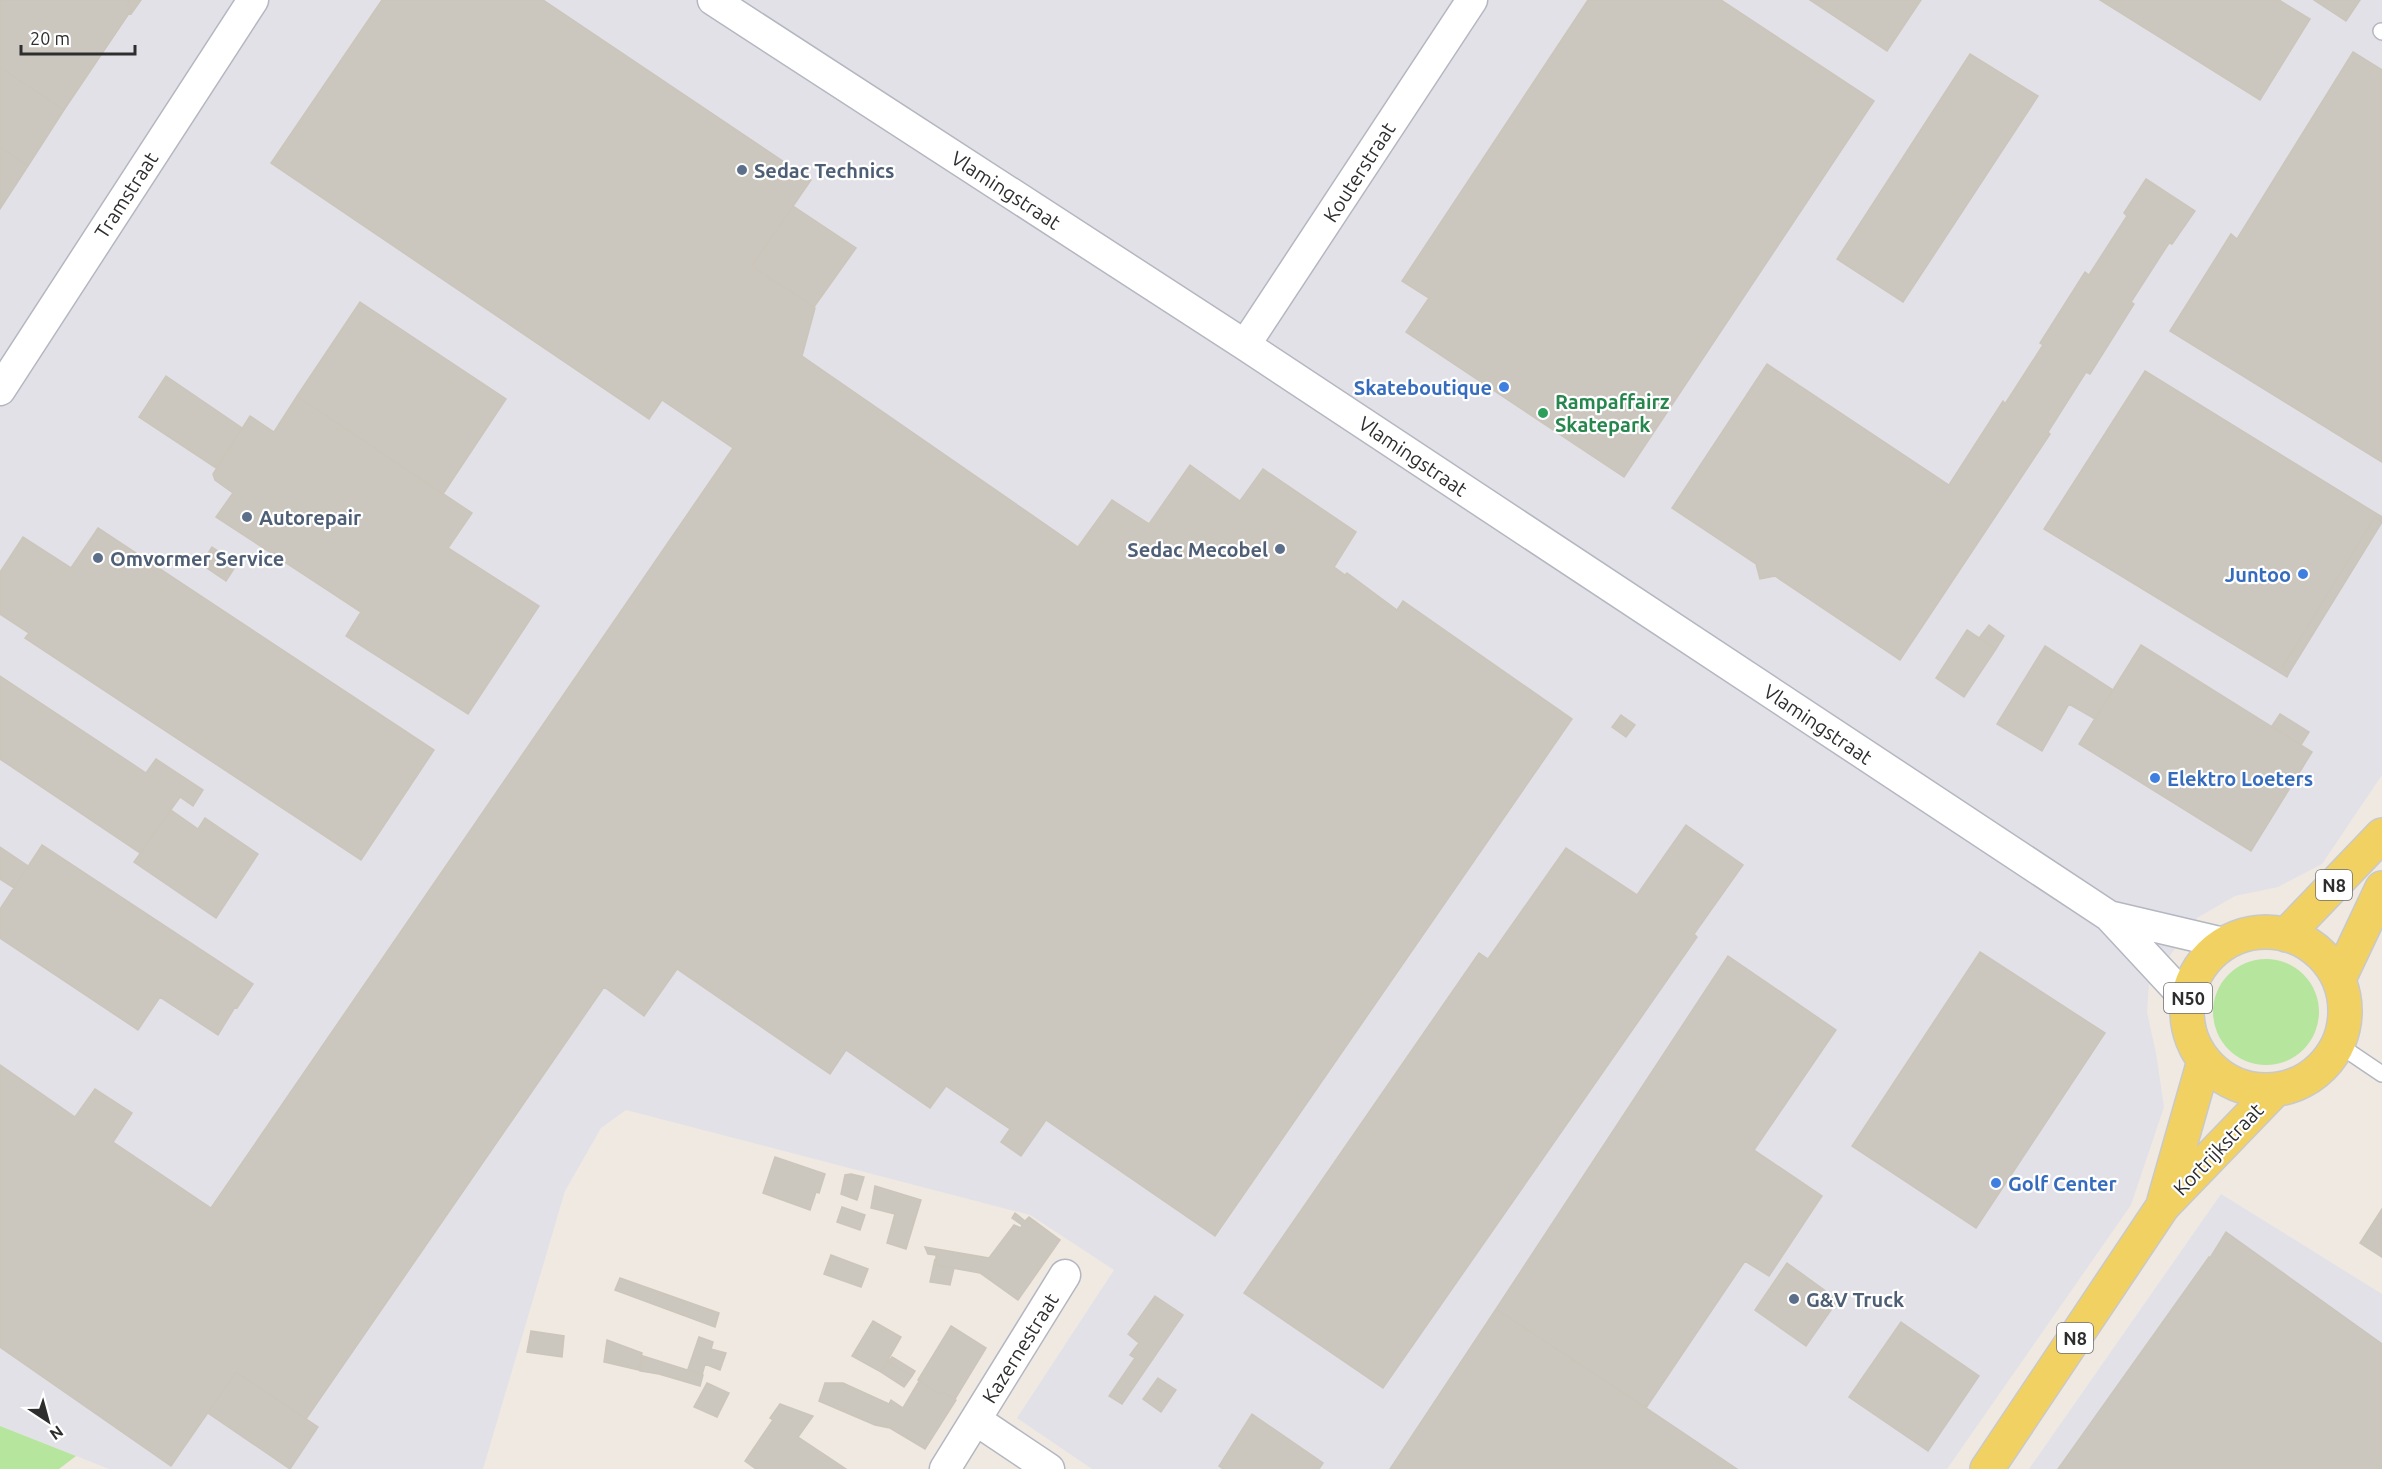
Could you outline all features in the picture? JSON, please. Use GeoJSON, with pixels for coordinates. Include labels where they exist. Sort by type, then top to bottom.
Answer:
{"type":"FeatureCollection","features":[{"type":"Feature","properties":{"kind":"main road","name":"N8"},"geometry":{"type":"LineString","coordinates":[[2286,934],[2382,835]]}},
{"type":"Feature","properties":{"kind":"main road","name":"N8"},"geometry":{"type":"LineString","coordinates":[[2339,979],[2382,888]]}},
{"type":"Feature","properties":{"kind":"main road","name":"N50"},"geometry":{"type":"LineString","coordinates":[[2272,932],[2286,934],[2300,939],[2319,952],[2339,979],[2343,991],[2346,1018],[2339,1046],[2322,1068],[2300,1084],[2273,1092],[2242,1088],[2212,1072],[2195,1050],[2187,1024],[2187,1000],[2194,977],[2210,954],[2224,943],[2245,935],[2272,932]]}},
{"type":"Feature","properties":{"kind":"main road","name":"Kortrijkstraat"},"geometry":{"type":"LineString","coordinates":[[2163,1206],[2204,1061]]}},
{"type":"Feature","properties":{"kind":"main road","name":"Kortrijkstraat"},"geometry":{"type":"LineString","coordinates":[[1987,1469],[2163,1206],[2273,1092]]}},
{"type":"Feature","properties":{"kind":"street","name":"Tramstraat"},"geometry":{"type":"LineString","coordinates":[[0,390],[253,0]]}},
{"type":"Feature","properties":{"kind":"street","name":"Vlamingstraat"},"geometry":{"type":"LineString","coordinates":[[713,0],[1245,345],[2109,916],[2187,1000]]}},
{"type":"Feature","properties":{"kind":"street","name":"Kouterstraat"},"geometry":{"type":"LineString","coordinates":[[1245,345],[1472,0]]}},
{"type":"Feature","properties":{"kind":"street","name":"Vlamingstraat"},"geometry":{"type":"LineString","coordinates":[[2109,916],[2224,943]]}},
{"type":"Feature","properties":{"kind":"street","name":"Kazernestraat"},"geometry":{"type":"LineString","coordinates":[[945,1469],[1065,1275]]}},
{"type":"Feature","properties":{"kind":"street","name":"Kazernestraat"},"geometry":{"type":"LineString","coordinates":[[976,1420],[1048,1469]]}},
{"type":"Feature","properties":{"kind":"lane"},"geometry":{"type":"LineString","coordinates":[[2339,1046],[2382,1074]]}},
{"type":"Feature","properties":{"kind":"shaded area"},"geometry":{"type":"Polygon","coordinates":[[[0,0],[2382,0],[2382,775],[2322,864],[2278,887],[2235,896],[2197,918],[2149,985],[2147,1012],[2164,1107],[2131,1205],[1947,1469],[1092,1469],[1017,1418],[1114,1270],[1030,1215],[626,1110],[601,1128],[565,1191],[483,1469],[109,1469],[0,1426],[0,0]]]}},
{"type":"Feature","properties":{"kind":"shaded area"},"geometry":{"type":"Polygon","coordinates":[[[2221,1194],[2382,1294],[2382,1469],[2029,1469],[2221,1194]]]}},
{"type":"Feature","properties":{"kind":"green space"},"geometry":{"type":"Polygon","coordinates":[[[2266,959],[2286,963],[2304,974],[2315,992],[2319,1012],[2315,1032],[2304,1050],[2286,1061],[2266,1065],[2246,1061],[2228,1050],[2217,1032],[2213,1012],[2217,992],[2228,974],[2246,963],[2266,959]]]}},
{"type":"Feature","properties":{"kind":"green space"},"geometry":{"type":"Polygon","coordinates":[[[0,1426],[76,1456],[59,1469],[0,1469],[0,1426]]]}},
{"type":"Feature","properties":{"kind":"building"},"geometry":{"type":"Polygon","coordinates":[[[0,0],[130,0],[127,5],[132,9],[64,110],[0,67],[0,0]]]}},
{"type":"Feature","properties":{"kind":"building"},"geometry":{"type":"Polygon","coordinates":[[[130,0],[141,0],[131,14],[128,13],[132,9],[127,5],[130,0]]]}},
{"type":"Feature","properties":{"kind":"building"},"geometry":{"type":"Polygon","coordinates":[[[382,0],[543,0],[811,180],[752,266],[815,308],[802,356],[1078,547],[1112,500],[1149,524],[1190,465],[1240,501],[1263,469],[1356,532],[1334,567],[1345,575],[1347,573],[1397,610],[1403,601],[1572,719],[1215,1236],[1046,1120],[1021,1156],[1001,1142],[1010,1129],[946,1086],[930,1108],[846,1050],[830,1074],[677,969],[644,1016],[604,987],[306,1419],[236,1372],[171,1466],[0,1347],[0,1065],[75,1117],[95,1089],[132,1113],[113,1142],[211,1208],[733,448],[662,400],[649,419],[271,163],[382,0]]]}},
{"type":"Feature","properties":{"kind":"building"},"geometry":{"type":"Polygon","coordinates":[[[1588,0],[1721,0],[1874,101],[1624,477],[1406,332],[1429,298],[1402,281],[1588,0]]]}},
{"type":"Feature","properties":{"kind":"building"},"geometry":{"type":"Polygon","coordinates":[[[1810,0],[1921,0],[1887,51],[1810,0]]]}},
{"type":"Feature","properties":{"kind":"building"},"geometry":{"type":"Polygon","coordinates":[[[2100,0],[2279,0],[2310,19],[2260,100],[2100,0]]]}},
{"type":"Feature","properties":{"kind":"building"},"geometry":{"type":"Polygon","coordinates":[[[2314,0],[2360,0],[2346,21],[2314,0]]]}},
{"type":"Feature","properties":{"kind":"building"},"geometry":{"type":"Polygon","coordinates":[[[2353,52],[2382,70],[2382,462],[2170,331],[2231,234],[2237,239],[2353,52]]]}},
{"type":"Feature","properties":{"kind":"building"},"geometry":{"type":"Polygon","coordinates":[[[1970,54],[2038,96],[1903,302],[1837,259],[1970,54]]]}},
{"type":"Feature","properties":{"kind":"building"},"geometry":{"type":"Polygon","coordinates":[[[0,67],[64,110],[28,166],[0,147],[0,67]]]}},
{"type":"Feature","properties":{"kind":"building"},"geometry":{"type":"Polygon","coordinates":[[[0,147],[28,166],[0,209],[0,147]]]}},
{"type":"Feature","properties":{"kind":"building"},"geometry":{"type":"Polygon","coordinates":[[[2146,179],[2195,211],[2172,244],[2169,243],[2131,302],[2134,304],[2090,374],[2086,372],[2048,432],[2050,434],[1900,660],[1775,576],[1760,579],[1756,564],[1672,508],[1767,364],[1949,485],[2003,401],[2005,404],[2043,345],[2040,343],[2085,272],[2089,275],[2127,216],[2124,213],[2146,179]]]}},
{"type":"Feature","properties":{"kind":"building"},"geometry":{"type":"Polygon","coordinates":[[[793,206],[856,248],[814,307],[752,266],[793,206]]]}},
{"type":"Feature","properties":{"kind":"building"},"geometry":{"type":"Polygon","coordinates":[[[360,302],[506,399],[443,494],[297,396],[360,302]]]}},
{"type":"Feature","properties":{"kind":"building"},"geometry":{"type":"Polygon","coordinates":[[[2145,371],[2382,517],[2382,522],[2375,517],[2282,668],[2289,673],[2287,677],[2044,529],[2145,371]]]}},
{"type":"Feature","properties":{"kind":"building"},"geometry":{"type":"Polygon","coordinates":[[[166,376],[242,428],[216,468],[139,417],[166,376]]]}},
{"type":"Feature","properties":{"kind":"building"},"geometry":{"type":"Polygon","coordinates":[[[297,396],[472,513],[448,548],[539,606],[468,714],[346,636],[361,612],[216,517],[233,493],[215,480],[213,474],[250,416],[274,432],[297,396]]]}},
{"type":"Feature","properties":{"kind":"building"},"geometry":{"type":"Polygon","coordinates":[[[2375,517],[2382,522],[2289,673],[2282,668],[2375,517]]]}},
{"type":"Feature","properties":{"kind":"building"},"geometry":{"type":"Polygon","coordinates":[[[98,528],[434,750],[361,860],[25,638],[29,633],[0,614],[0,572],[23,537],[71,568],[98,528]]]}},
{"type":"Feature","properties":{"kind":"building"},"geometry":{"type":"Polygon","coordinates":[[[212,547],[237,564],[226,581],[201,564],[212,547]]]}},
{"type":"Feature","properties":{"kind":"building"},"geometry":{"type":"Polygon","coordinates":[[[1989,625],[2004,636],[1996,649],[1979,638],[1989,625]]]}},
{"type":"Feature","properties":{"kind":"building"},"geometry":{"type":"Polygon","coordinates":[[[1967,630],[1996,649],[1964,697],[1936,678],[1967,630]]]}},
{"type":"Feature","properties":{"kind":"building"},"geometry":{"type":"Polygon","coordinates":[[[2141,645],[2312,752],[2251,851],[2079,744],[2141,645]]]}},
{"type":"Feature","properties":{"kind":"building"},"geometry":{"type":"Polygon","coordinates":[[[2045,646],[2113,690],[2095,719],[2069,704],[2042,751],[1997,724],[2045,646]]]}},
{"type":"Feature","properties":{"kind":"building"},"geometry":{"type":"Polygon","coordinates":[[[0,676],[146,773],[156,759],[203,790],[193,806],[180,797],[140,853],[0,759],[0,676]]]}},
{"type":"Feature","properties":{"kind":"building"},"geometry":{"type":"Polygon","coordinates":[[[2280,714],[2309,732],[2301,745],[2272,726],[2280,714]]]}},
{"type":"Feature","properties":{"kind":"building"},"geometry":{"type":"Polygon","coordinates":[[[1621,715],[1635,725],[1626,737],[1612,727],[1621,715]]]}},
{"type":"Feature","properties":{"kind":"building"},"geometry":{"type":"Polygon","coordinates":[[[171,810],[198,829],[205,818],[258,854],[216,918],[134,862],[171,810]]]}},
{"type":"Feature","properties":{"kind":"building"},"geometry":{"type":"Polygon","coordinates":[[[1686,825],[1743,865],[1694,934],[1697,937],[1383,1388],[1244,1293],[1479,953],[1488,959],[1566,848],[1637,895],[1686,825]]]}},
{"type":"Feature","properties":{"kind":"building"},"geometry":{"type":"Polygon","coordinates":[[[42,845],[253,984],[237,1008],[235,1007],[218,1035],[160,997],[138,1030],[0,938],[0,909],[42,845]]]}},
{"type":"Feature","properties":{"kind":"building"},"geometry":{"type":"Polygon","coordinates":[[[0,847],[28,866],[14,888],[0,879],[0,847]]]}},
{"type":"Feature","properties":{"kind":"building"},"geometry":{"type":"Polygon","coordinates":[[[1980,952],[2105,1033],[1976,1228],[1852,1146],[1980,952]]]}},
{"type":"Feature","properties":{"kind":"building"},"geometry":{"type":"Polygon","coordinates":[[[1728,956],[1836,1030],[1754,1150],[1822,1196],[1769,1276],[1745,1261],[1646,1408],[1496,1309],[1728,956]]]}},
{"type":"Feature","properties":{"kind":"building"},"geometry":{"type":"Polygon","coordinates":[[[775,1157],[825,1174],[810,1210],[763,1193],[775,1157]]]}},
{"type":"Feature","properties":{"kind":"building"},"geometry":{"type":"Polygon","coordinates":[[[845,1175],[864,1177],[857,1200],[841,1194],[845,1175]]]}},
{"type":"Feature","properties":{"kind":"building"},"geometry":{"type":"Polygon","coordinates":[[[875,1186],[921,1200],[906,1249],[887,1243],[895,1214],[871,1208],[875,1186]]]}},
{"type":"Feature","properties":{"kind":"building"},"geometry":{"type":"Polygon","coordinates":[[[842,1207],[865,1215],[860,1230],[837,1222],[842,1207]]]}},
{"type":"Feature","properties":{"kind":"building"},"geometry":{"type":"Polygon","coordinates":[[[2382,1209],[2382,1257],[2360,1243],[2382,1209]]]}},
{"type":"Feature","properties":{"kind":"building"},"geometry":{"type":"Polygon","coordinates":[[[1015,1213],[1025,1221],[1029,1217],[1060,1240],[1018,1300],[980,1273],[936,1265],[936,1255],[928,1254],[925,1247],[989,1258],[1014,1225],[1021,1228],[1022,1225],[1012,1218],[1015,1213]]]}},
{"type":"Feature","properties":{"kind":"building"},"geometry":{"type":"Polygon","coordinates":[[[2226,1232],[2382,1344],[2382,1469],[2058,1469],[2210,1258],[2226,1232]]]}},
{"type":"Feature","properties":{"kind":"building"},"geometry":{"type":"Polygon","coordinates":[[[831,1255],[868,1269],[861,1287],[824,1274],[831,1255]]]}},
{"type":"Feature","properties":{"kind":"building"},"geometry":{"type":"Polygon","coordinates":[[[935,1259],[936,1265],[954,1268],[950,1285],[930,1282],[935,1259]]]}},
{"type":"Feature","properties":{"kind":"building"},"geometry":{"type":"Polygon","coordinates":[[[1787,1263],[1838,1300],[1806,1346],[1755,1310],[1787,1263]]]}},
{"type":"Feature","properties":{"kind":"building"},"geometry":{"type":"Polygon","coordinates":[[[620,1278],[719,1313],[715,1327],[615,1290],[620,1278]]]}},
{"type":"Feature","properties":{"kind":"building"},"geometry":{"type":"Polygon","coordinates":[[[1155,1296],[1183,1315],[1122,1404],[1109,1396],[1135,1358],[1130,1355],[1139,1343],[1128,1334],[1155,1296]]]}},
{"type":"Feature","properties":{"kind":"building"},"geometry":{"type":"Polygon","coordinates":[[[1496,1309],[1646,1408],[1737,1469],[1390,1469],[1496,1309]]]}},
{"type":"Feature","properties":{"kind":"building"},"geometry":{"type":"Polygon","coordinates":[[[873,1321],[901,1337],[881,1372],[852,1356],[873,1321]]]}},
{"type":"Feature","properties":{"kind":"building"},"geometry":{"type":"Polygon","coordinates":[[[1901,1322],[1979,1376],[1928,1451],[1849,1397],[1901,1322]]]}},
{"type":"Feature","properties":{"kind":"building"},"geometry":{"type":"Polygon","coordinates":[[[951,1326],[986,1348],[955,1399],[943,1392],[941,1395],[918,1380],[951,1326]]]}},
{"type":"Feature","properties":{"kind":"building"},"geometry":{"type":"Polygon","coordinates":[[[531,1331],[564,1336],[562,1357],[527,1352],[531,1331]]]}},
{"type":"Feature","properties":{"kind":"building"},"geometry":{"type":"Polygon","coordinates":[[[699,1337],[713,1342],[711,1349],[726,1353],[720,1370],[705,1364],[702,1375],[688,1369],[699,1337]]]}},
{"type":"Feature","properties":{"kind":"building"},"geometry":{"type":"Polygon","coordinates":[[[607,1340],[642,1353],[639,1370],[604,1362],[607,1340]]]}},
{"type":"Feature","properties":{"kind":"building"},"geometry":{"type":"Polygon","coordinates":[[[643,1356],[703,1375],[700,1386],[640,1371],[643,1356]]]}},
{"type":"Feature","properties":{"kind":"building"},"geometry":{"type":"Polygon","coordinates":[[[892,1357],[915,1371],[912,1376],[888,1362],[892,1357]]]}},
{"type":"Feature","properties":{"kind":"building"},"geometry":{"type":"Polygon","coordinates":[[[888,1362],[912,1376],[904,1387],[881,1372],[888,1362]]]}},
{"type":"Feature","properties":{"kind":"building"},"geometry":{"type":"Polygon","coordinates":[[[236,1372],[318,1427],[290,1469],[208,1413],[236,1372]]]}},
{"type":"Feature","properties":{"kind":"building"},"geometry":{"type":"Polygon","coordinates":[[[1158,1378],[1176,1390],[1161,1412],[1143,1399],[1158,1378]]]}},
{"type":"Feature","properties":{"kind":"building"},"geometry":{"type":"Polygon","coordinates":[[[919,1381],[941,1395],[943,1392],[956,1400],[925,1449],[890,1428],[875,1425],[819,1401],[825,1383],[843,1383],[889,1404],[891,1400],[903,1408],[919,1381]]]}},
{"type":"Feature","properties":{"kind":"building"},"geometry":{"type":"Polygon","coordinates":[[[707,1383],[729,1393],[717,1417],[694,1407],[707,1383]]]}},
{"type":"Feature","properties":{"kind":"building"},"geometry":{"type":"Polygon","coordinates":[[[780,1404],[813,1416],[798,1437],[846,1469],[756,1469],[745,1461],[773,1420],[770,1418],[780,1404]]]}},
{"type":"Feature","properties":{"kind":"building"},"geometry":{"type":"Polygon","coordinates":[[[1252,1414],[1323,1463],[1319,1469],[1223,1469],[1219,1466],[1252,1414]]]}},
{"type":"Feature","properties":{"kind":"place","name":"Sedac Technics"},"geometry":{"type":"Point","coordinates":[742,170]}},
{"type":"Feature","properties":{"kind":"place","name":"Skateboutique"},"geometry":{"type":"Point","coordinates":[1504,387]}},
{"type":"Feature","properties":{"kind":"place","name":"Rampaffairz Skatepark"},"geometry":{"type":"Point","coordinates":[1543,413]}},
{"type":"Feature","properties":{"kind":"place","name":"Autorepair"},"geometry":{"type":"Point","coordinates":[247,517]}},
{"type":"Feature","properties":{"kind":"place","name":"Sedac Mecobel"},"geometry":{"type":"Point","coordinates":[1280,549]}},
{"type":"Feature","properties":{"kind":"place","name":"Omvormer Service"},"geometry":{"type":"Point","coordinates":[98,558]}},
{"type":"Feature","properties":{"kind":"place","name":"Juntoo"},"geometry":{"type":"Point","coordinates":[2303,574]}},
{"type":"Feature","properties":{"kind":"place","name":"Elektro Loeters"},"geometry":{"type":"Point","coordinates":[2155,778]}},
{"type":"Feature","properties":{"kind":"place","name":"Golf Center"},"geometry":{"type":"Point","coordinates":[1996,1183]}},
{"type":"Feature","properties":{"kind":"place","name":"G&V Truck"},"geometry":{"type":"Point","coordinates":[1794,1299]}}]}
